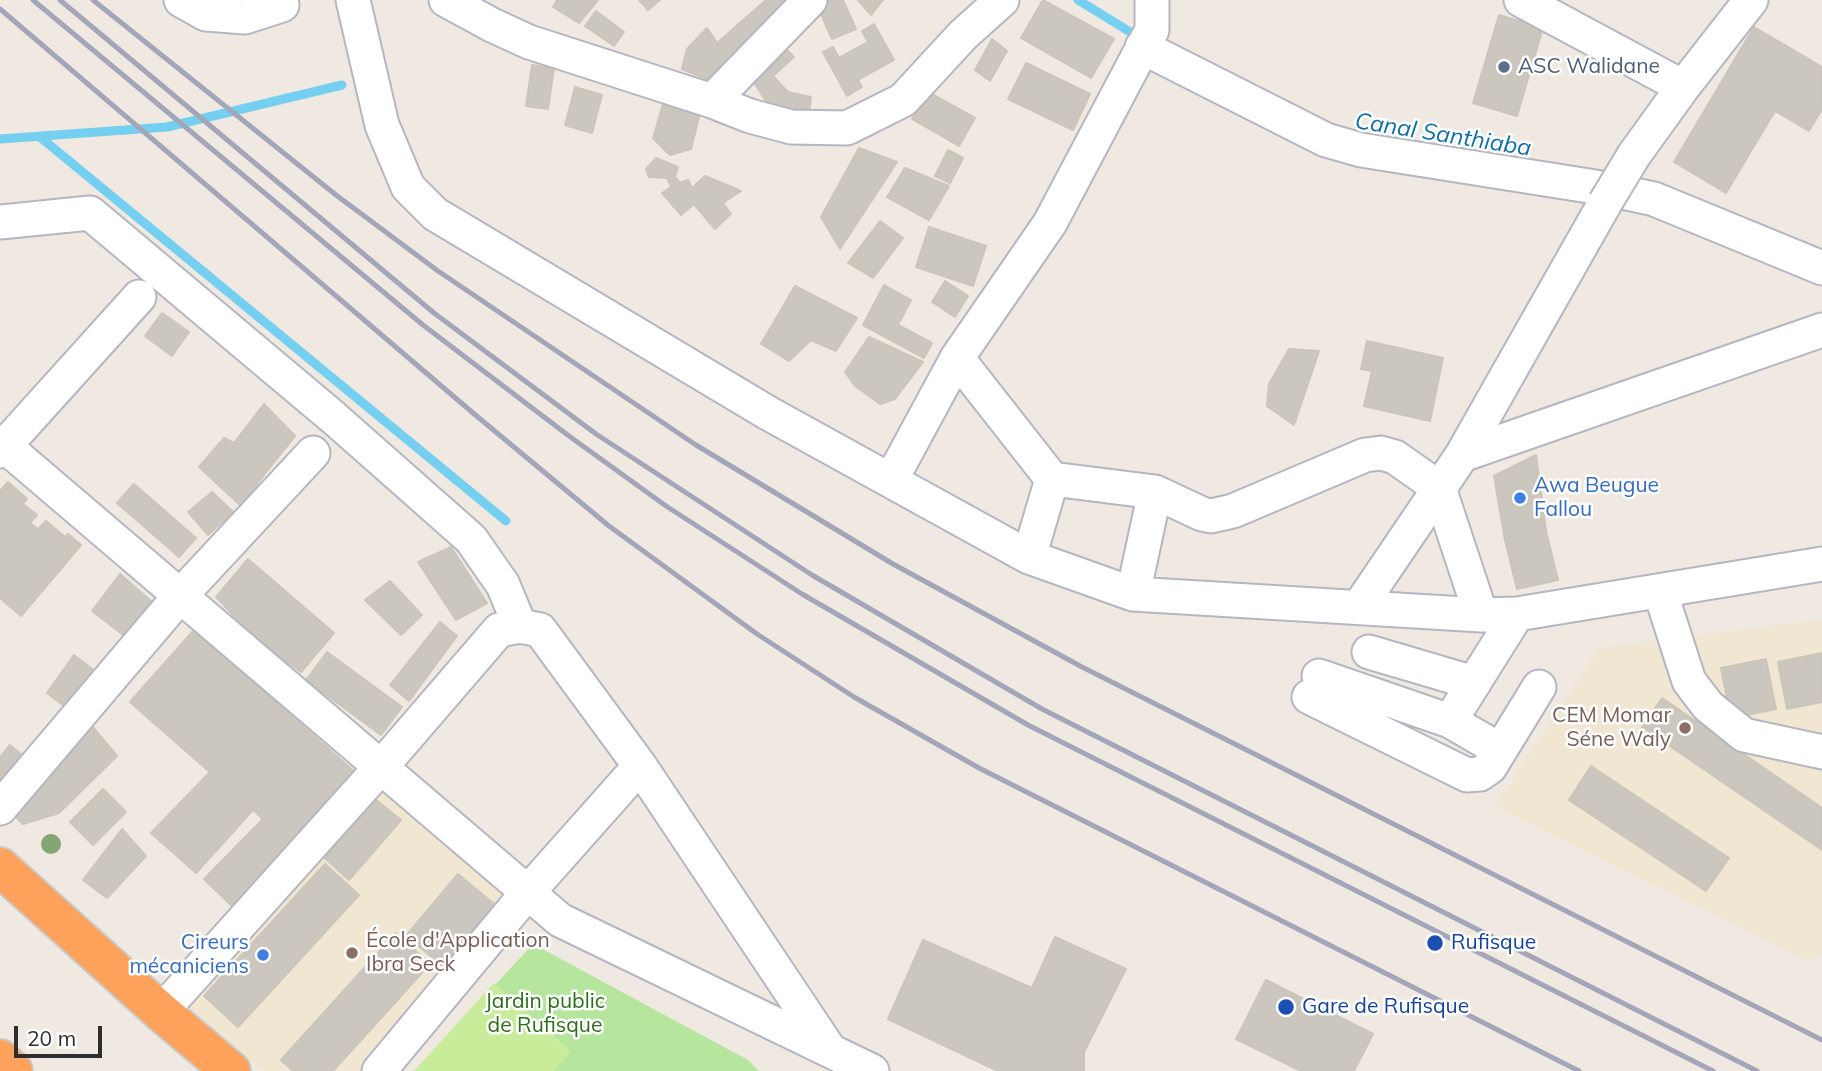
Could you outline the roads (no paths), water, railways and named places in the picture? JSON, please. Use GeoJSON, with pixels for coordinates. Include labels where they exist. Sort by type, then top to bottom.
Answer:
{"type":"FeatureCollection","features":[{"type":"Feature","properties":{"kind":"highway"},"geometry":{"type":"LineString","coordinates":[[0,867],[160,1013],[231,1071]]}},
{"type":"Feature","properties":{"kind":"highway"},"geometry":{"type":"LineString","coordinates":[[0,1059],[13,1071]]}},
{"type":"Feature","properties":{"kind":"street"},"geometry":{"type":"LineString","coordinates":[[181,0],[206,14],[246,17],[282,5]]}},
{"type":"Feature","properties":{"kind":"street"},"geometry":{"type":"LineString","coordinates":[[353,0],[382,125],[408,187],[435,214],[768,413],[1029,557],[1133,594],[1481,615],[1517,614],[1822,564]]}},
{"type":"Feature","properties":{"kind":"street"},"geometry":{"type":"LineString","coordinates":[[446,0],[529,42],[712,101],[750,116],[791,127],[847,128],[903,100],[963,35],[1002,0]]}},
{"type":"Feature","properties":{"kind":"street"},"geometry":{"type":"LineString","coordinates":[[712,101],[810,0]]}},
{"type":"Feature","properties":{"kind":"street"},"geometry":{"type":"LineString","coordinates":[[891,480],[957,358],[1050,223],[1152,30],[1153,0]]}},
{"type":"Feature","properties":{"kind":"street"},"geometry":{"type":"LineString","coordinates":[[1521,0],[1683,87]]}},
{"type":"Feature","properties":{"kind":"street"},"geometry":{"type":"LineString","coordinates":[[1359,607],[1462,455],[1634,155],[1751,0]]}},
{"type":"Feature","properties":{"kind":"street"},"geometry":{"type":"LineString","coordinates":[[1142,47],[1326,140],[1361,150],[1608,189],[1654,199],[1822,268]]}},
{"type":"Feature","properties":{"kind":"street"},"geometry":{"type":"LineString","coordinates":[[0,222],[90,213],[334,418],[471,539],[503,585],[520,626]]}},
{"type":"Feature","properties":{"kind":"street"},"geometry":{"type":"LineString","coordinates":[[139,297],[1,446],[560,920],[872,1071]]}},
{"type":"Feature","properties":{"kind":"street"},"geometry":{"type":"LineString","coordinates":[[1462,455],[1822,330]]}},
{"type":"Feature","properties":{"kind":"street"},"geometry":{"type":"LineString","coordinates":[[957,358],[1052,479],[1155,492],[1202,514],[1211,516],[1233,511],[1365,455],[1381,453],[1395,457],[1439,488],[1481,615]]}},
{"type":"Feature","properties":{"kind":"street"},"geometry":{"type":"LineString","coordinates":[[0,808],[180,596],[313,453]]}},
{"type":"Feature","properties":{"kind":"street"},"geometry":{"type":"LineString","coordinates":[[1029,557],[1052,479]]}},
{"type":"Feature","properties":{"kind":"street"},"geometry":{"type":"LineString","coordinates":[[1133,594],[1155,492]]}},
{"type":"Feature","properties":{"kind":"street"},"geometry":{"type":"LineString","coordinates":[[1660,591],[1689,681],[1708,706],[1744,735],[1822,752]]}},
{"type":"Feature","properties":{"kind":"street"},"geometry":{"type":"LineString","coordinates":[[1412,748],[1474,683],[1517,614]]}},
{"type":"Feature","properties":{"kind":"street"},"geometry":{"type":"LineString","coordinates":[[160,1013],[381,767],[499,630],[520,626],[540,630],[640,766],[829,1050]]}},
{"type":"Feature","properties":{"kind":"street"},"geometry":{"type":"LineString","coordinates":[[1369,652],[1474,683]]}},
{"type":"Feature","properties":{"kind":"street"},"geometry":{"type":"LineString","coordinates":[[1314,687],[1354,704],[1439,718],[1500,750]]}},
{"type":"Feature","properties":{"kind":"street"},"geometry":{"type":"LineString","coordinates":[[1354,704],[1412,748],[1467,775],[1480,774],[1490,767],[1539,687]]}},
{"type":"Feature","properties":{"kind":"street"},"geometry":{"type":"LineString","coordinates":[[379,1071],[528,892],[640,766]]}},
{"type":"Feature","properties":{"kind":"waterway","name":"Canal Santhiaba"},"geometry":{"type":"LineString","coordinates":[[1078,0],[1140,38]]}},
{"type":"Feature","properties":{"kind":"waterway"},"geometry":{"type":"LineString","coordinates":[[0,139],[167,127],[342,85]]}},
{"type":"Feature","properties":{"kind":"waterway"},"geometry":{"type":"LineString","coordinates":[[40,137],[506,521]]}},
{"type":"Feature","properties":{"kind":"railway"},"geometry":{"type":"LineString","coordinates":[[33,0],[423,325],[666,506],[802,594],[1028,725],[1713,1071]]}},
{"type":"Feature","properties":{"kind":"railway"},"geometry":{"type":"LineString","coordinates":[[60,0],[434,313],[596,434],[812,575],[1042,709],[1757,1071]]}},
{"type":"Feature","properties":{"kind":"railway"},"geometry":{"type":"LineString","coordinates":[[93,0],[336,195],[438,271],[696,445],[893,564],[1082,667],[1822,1040]]}},
{"type":"Feature","properties":{"kind":"railway"},"geometry":{"type":"LineString","coordinates":[[0,9],[609,526],[757,634],[854,697],[979,768],[1579,1071]]}},
{"type":"Feature","properties":{"kind":"place","name":"ASC Walidane"},"geometry":{"type":"Point","coordinates":[1504,67]}},
{"type":"Feature","properties":{"kind":"place","name":"Awa Beugue Fallou"},"geometry":{"type":"Point","coordinates":[1520,498]}},
{"type":"Feature","properties":{"kind":"place","name":"CEM Momar Séne Waly"},"geometry":{"type":"Point","coordinates":[1685,728]}},
{"type":"Feature","properties":{"kind":"place","name":"Rufisque"},"geometry":{"type":"Point","coordinates":[1435,943]}},
{"type":"Feature","properties":{"kind":"place","name":"École d'Application Ibra Seck"},"geometry":{"type":"Point","coordinates":[352,953]}},
{"type":"Feature","properties":{"kind":"place","name":"Cireurs mécaniciens"},"geometry":{"type":"Point","coordinates":[263,955]}},
{"type":"Feature","properties":{"kind":"place","name":"Gare de Rufisque"},"geometry":{"type":"Point","coordinates":[1286,1007]}},
{"type":"Feature","properties":{"kind":"park label","name":"Jardin public de Rufisque"},"geometry":{"type":"Point","coordinates":[545,1014]}}]}
